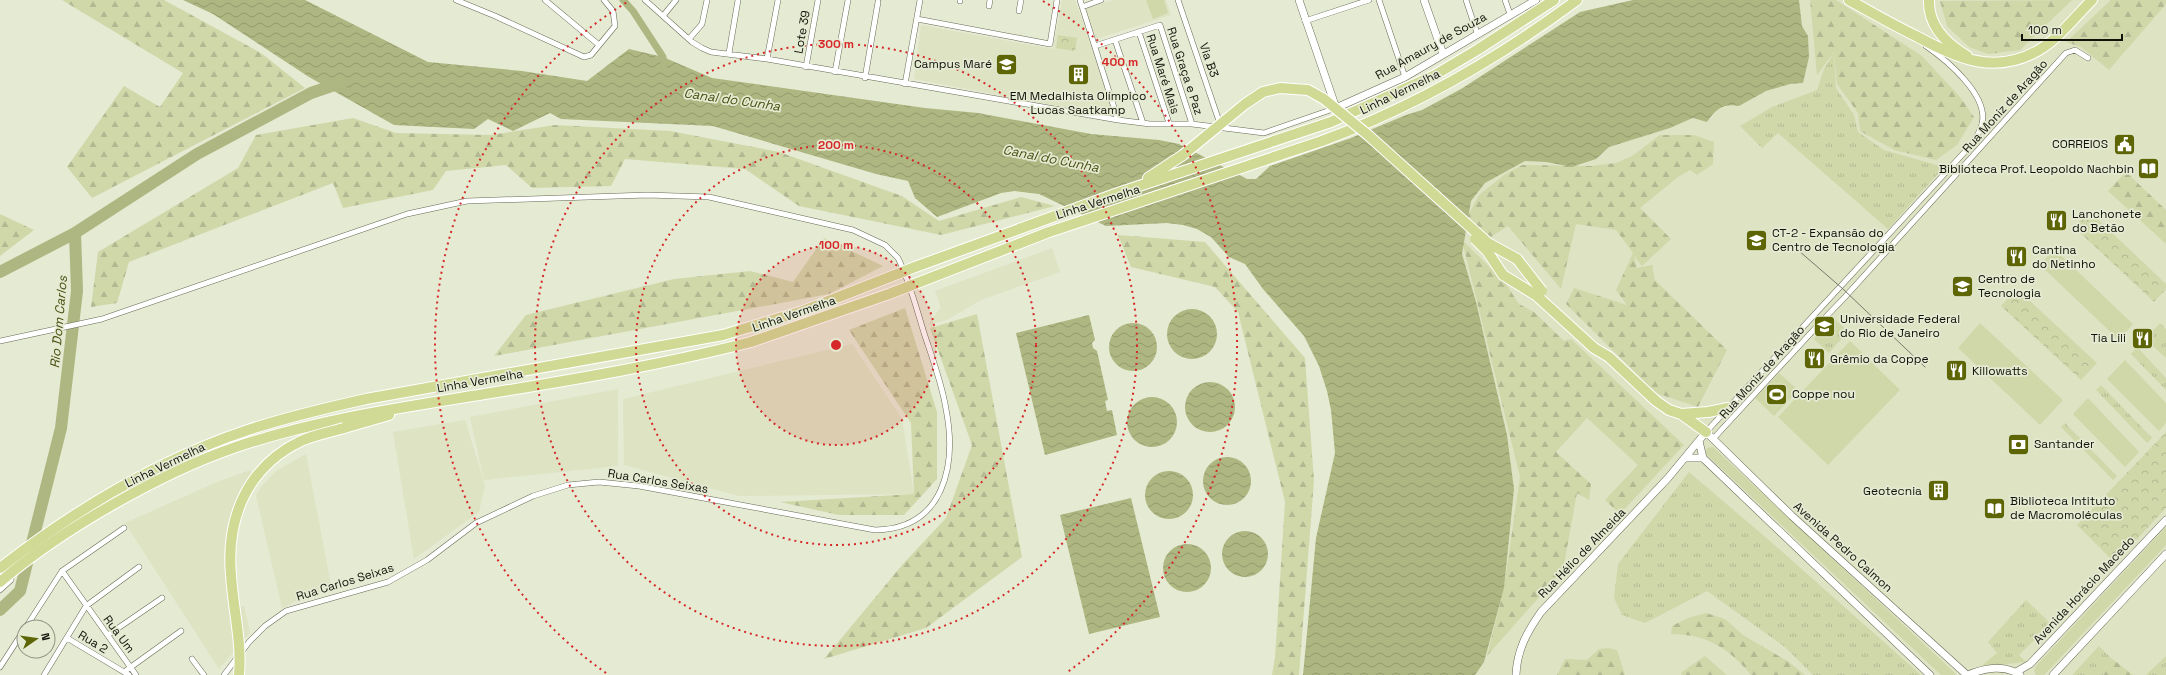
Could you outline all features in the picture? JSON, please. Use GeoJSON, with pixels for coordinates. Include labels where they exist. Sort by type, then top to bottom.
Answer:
{"type":"FeatureCollection","features":[{"type":"Feature","properties":{"kind":"highway","name":"Linha Vermelha"},"geometry":{"type":"LineString","coordinates":[[0,568],[30,544],[91,504],[151,471],[248,430],[310,412],[418,390],[723,335],[803,311],[915,266],[1118,193],[1331,122],[1401,92],[1477,50],[1554,0]]}},
{"type":"Feature","properties":{"kind":"highway","name":"Linha Vermelha"},"geometry":{"type":"LineString","coordinates":[[0,582],[37,554],[98,515],[156,482],[236,447],[308,426],[365,414],[652,365],[751,342],[890,294],[1050,232],[1322,141],[1406,106],[1475,69],[1547,23],[1577,0]]}},
{"type":"Feature","properties":{"kind":"highway"},"geometry":{"type":"LineString","coordinates":[[1547,23],[1586,0]]}},
{"type":"Feature","properties":{"kind":"highway"},"geometry":{"type":"LineString","coordinates":[[1849,0],[1899,28],[1955,56],[1976,61],[1998,63],[2030,55],[2054,39],[2092,0]]}},
{"type":"Feature","properties":{"kind":"highway"},"geometry":{"type":"LineString","coordinates":[[1930,0],[1932,18],[1941,35],[1948,43],[1976,61]]}},
{"type":"Feature","properties":{"kind":"highway"},"geometry":{"type":"LineString","coordinates":[[1118,193],[1164,169],[1245,104],[1269,90],[1287,88],[1308,90],[1324,99],[1368,135],[1483,239],[1517,260],[1542,291],[1594,348],[1609,357],[1656,401],[1669,410],[1681,414],[1710,436]]}},
{"type":"Feature","properties":{"kind":"highway"},"geometry":{"type":"LineString","coordinates":[[1347,119],[1364,140],[1483,247],[1503,274],[1533,293],[1565,317]]}},
{"type":"Feature","properties":{"kind":"highway"},"geometry":{"type":"LineString","coordinates":[[239,675],[240,651],[230,559],[233,532],[240,502],[258,474],[281,453],[304,440],[444,400]]}},
{"type":"Feature","properties":{"kind":"highway"},"geometry":{"type":"LineString","coordinates":[[1681,414],[1708,412],[1728,408]]}},
{"type":"Feature","properties":{"kind":"street"},"geometry":{"type":"LineString","coordinates":[[457,0],[496,16],[584,57],[591,55],[615,24],[613,11],[604,0]]}},
{"type":"Feature","properties":{"kind":"street"},"geometry":{"type":"LineString","coordinates":[[545,0],[599,45]]}},
{"type":"Feature","properties":{"kind":"street"},"geometry":{"type":"LineString","coordinates":[[645,0],[688,39],[707,50],[767,59],[865,78],[1118,120],[1143,123],[1192,124],[1264,133],[1336,108],[1298,0]]}},
{"type":"Feature","properties":{"kind":"street"},"geometry":{"type":"LineString","coordinates":[[663,16],[676,0]]}},
{"type":"Feature","properties":{"kind":"street"},"geometry":{"type":"LineString","coordinates":[[688,39],[702,24],[706,0]]}},
{"type":"Feature","properties":{"kind":"street"},"geometry":{"type":"LineString","coordinates":[[729,53],[738,0]]}},
{"type":"Feature","properties":{"kind":"street"},"geometry":{"type":"LineString","coordinates":[[767,59],[778,0]]}},
{"type":"Feature","properties":{"kind":"street","name":"Lote 39"},"geometry":{"type":"LineString","coordinates":[[806,67],[818,0]]}},
{"type":"Feature","properties":{"kind":"street"},"geometry":{"type":"LineString","coordinates":[[836,72],[848,0]]}},
{"type":"Feature","properties":{"kind":"street"},"geometry":{"type":"LineString","coordinates":[[905,84],[920,0]]}},
{"type":"Feature","properties":{"kind":"street"},"geometry":{"type":"LineString","coordinates":[[989,6],[990,0]]}},
{"type":"Feature","properties":{"kind":"street"},"geometry":{"type":"LineString","coordinates":[[1019,11],[1021,0]]}},
{"type":"Feature","properties":{"kind":"street"},"geometry":{"type":"LineString","coordinates":[[917,19],[1050,44],[1057,0]]}},
{"type":"Feature","properties":{"kind":"street"},"geometry":{"type":"LineString","coordinates":[[1080,0],[1118,120]]}},
{"type":"Feature","properties":{"kind":"street"},"geometry":{"type":"LineString","coordinates":[[1082,7],[1101,0]]}},
{"type":"Feature","properties":{"kind":"street","name":"Via B3"},"geometry":{"type":"LineString","coordinates":[[1178,0],[1222,127]]}},
{"type":"Feature","properties":{"kind":"street"},"geometry":{"type":"LineString","coordinates":[[1305,21],[1369,0]]}},
{"type":"Feature","properties":{"kind":"street"},"geometry":{"type":"LineString","coordinates":[[1379,0],[1405,77]]}},
{"type":"Feature","properties":{"kind":"street"},"geometry":{"type":"LineString","coordinates":[[1424,0],[1443,54]]}},
{"type":"Feature","properties":{"kind":"street"},"geometry":{"type":"LineString","coordinates":[[1466,0],[1477,34]]}},
{"type":"Feature","properties":{"kind":"street"},"geometry":{"type":"LineString","coordinates":[[1505,0],[1510,14]]}},
{"type":"Feature","properties":{"kind":"street","name":"Rua Amaury de Souza"},"geometry":{"type":"LineString","coordinates":[[1336,108],[1405,77],[1536,0]]}},
{"type":"Feature","properties":{"kind":"street"},"geometry":{"type":"LineString","coordinates":[[865,78],[878,2]]}},
{"type":"Feature","properties":{"kind":"street","name":"Rua Graça e Paz"},"geometry":{"type":"LineString","coordinates":[[1139,32],[1160,25],[1192,124]]}},
{"type":"Feature","properties":{"kind":"street","name":"Rua Moniz de Aragão"},"geometry":{"type":"LineString","coordinates":[[1710,436],[1728,408],[1967,151],[1982,124],[1982,110],[1977,96],[1938,54],[1899,28]]}},
{"type":"Feature","properties":{"kind":"street"},"geometry":{"type":"LineString","coordinates":[[1095,46],[1139,32]]}},
{"type":"Feature","properties":{"kind":"street","name":"Rua Maré Mais"},"geometry":{"type":"LineString","coordinates":[[1139,32],[1169,123]]}},
{"type":"Feature","properties":{"kind":"street"},"geometry":{"type":"LineString","coordinates":[[1115,40],[1143,123]]}},
{"type":"Feature","properties":{"kind":"street","name":"Rua Moniz de Aragão"},"geometry":{"type":"LineString","coordinates":[[1710,436],[1846,298],[2066,53],[2075,50],[2088,58]]}},
{"type":"Feature","properties":{"kind":"street","name":"Rua Carlos Seixas"},"geometry":{"type":"LineString","coordinates":[[0,341],[62,329],[102,319],[407,214],[467,201],[699,195],[853,230],[870,237],[889,249],[902,265],[938,375],[948,422],[949,448],[946,477],[935,502],[924,514],[907,524],[893,529],[875,530],[639,486],[599,482],[568,485],[533,496],[476,523],[427,560],[388,582],[286,611],[265,626],[249,642],[224,675]]}},
{"type":"Feature","properties":{"kind":"street","name":"Rua Hélio de Almeida"},"geometry":{"type":"LineString","coordinates":[[1516,675],[1519,651],[1524,638],[1541,612],[1685,458],[1699,441],[1710,436]]}},
{"type":"Feature","properties":{"kind":"street","name":"Avenida Pedro Calmon"},"geometry":{"type":"LineString","coordinates":[[1710,436],[1792,516],[1968,675]]}},
{"type":"Feature","properties":{"kind":"street"},"geometry":{"type":"LineString","coordinates":[[1699,441],[1703,458],[1930,675]]}},
{"type":"Feature","properties":{"kind":"street"},"geometry":{"type":"LineString","coordinates":[[1685,458],[1703,458]]}},
{"type":"Feature","properties":{"kind":"street","name":"Avenida Horácio Macedo"},"geometry":{"type":"LineString","coordinates":[[2018,674],[2030,664],[2166,520]]}},
{"type":"Feature","properties":{"kind":"street"},"geometry":{"type":"LineString","coordinates":[[31,619],[62,571],[124,528]]}},
{"type":"Feature","properties":{"kind":"street"},"geometry":{"type":"LineString","coordinates":[[2053,675],[2166,554]]}},
{"type":"Feature","properties":{"kind":"street"},"geometry":{"type":"LineString","coordinates":[[44,675],[86,606],[139,567]]}},
{"type":"Feature","properties":{"kind":"street","name":"Rua Um"},"geometry":{"type":"LineString","coordinates":[[62,571],[86,606],[132,667],[136,675]]}},
{"type":"Feature","properties":{"kind":"street"},"geometry":{"type":"LineString","coordinates":[[0,590],[11,580]]}},
{"type":"Feature","properties":{"kind":"street"},"geometry":{"type":"LineString","coordinates":[[108,636],[162,598]]}},
{"type":"Feature","properties":{"kind":"street"},"geometry":{"type":"LineString","coordinates":[[127,674],[132,667],[181,631]]}},
{"type":"Feature","properties":{"kind":"street","name":"Rua 2"},"geometry":{"type":"LineString","coordinates":[[67,638],[127,674]]}},
{"type":"Feature","properties":{"kind":"street"},"geometry":{"type":"LineString","coordinates":[[0,667],[16,642]]}},
{"type":"Feature","properties":{"kind":"street"},"geometry":{"type":"LineString","coordinates":[[192,659],[204,675]]}},
{"type":"Feature","properties":{"kind":"street"},"geometry":{"type":"LineString","coordinates":[[1968,675],[1991,668],[2018,674]]}},
{"type":"Feature","properties":{"kind":"shaded area","name":"Campus Maré"},"geometry":{"type":"Polygon","coordinates":[[[1062,0],[1075,0],[1114,111],[1111,116],[914,79],[921,25],[1053,49],[1062,0]]]}},
{"type":"Feature","properties":{"kind":"shaded area"},"geometry":{"type":"Polygon","coordinates":[[[1113,0],[1166,0],[1171,15],[1096,39],[1085,8],[1113,0]]]}},
{"type":"Feature","properties":{"kind":"shaded area","name":"Universidade Federal do Rio de Janeiro"},"geometry":{"type":"Polygon","coordinates":[[[1799,0],[2166,0],[2166,432],[2078,525],[2115,563],[2166,508],[2166,675],[1475,675],[1484,661],[1514,489],[1507,435],[1462,254],[1471,201],[1485,183],[1525,161],[1546,162],[1565,167],[1580,166],[1596,159],[1609,147],[1670,128],[1693,118],[1707,122],[1720,107],[1729,104],[1739,106],[1766,91],[1790,84],[1801,84],[1809,57],[1808,36],[1802,26],[1799,0]]]}},
{"type":"Feature","properties":{"kind":"shaded area"},"geometry":{"type":"Polygon","coordinates":[[[1052,248],[1060,272],[981,300],[947,320],[928,325],[941,307],[935,291],[1052,248]]]}},
{"type":"Feature","properties":{"kind":"shaded area"},"geometry":{"type":"Polygon","coordinates":[[[852,344],[902,419],[914,494],[739,496],[624,465],[623,399],[852,344]]]}},
{"type":"Feature","properties":{"kind":"shaded area"},"geometry":{"type":"Polygon","coordinates":[[[618,389],[618,466],[484,480],[470,417],[618,389]]]}},
{"type":"Feature","properties":{"kind":"shaded area"},"geometry":{"type":"Polygon","coordinates":[[[465,420],[485,485],[479,512],[414,559],[393,432],[465,420]]]}},
{"type":"Feature","properties":{"kind":"shaded area"},"geometry":{"type":"Polygon","coordinates":[[[306,454],[332,590],[309,595],[282,608],[256,495],[276,471],[306,454]]]}},
{"type":"Feature","properties":{"kind":"shaded area"},"geometry":{"type":"Polygon","coordinates":[[[250,470],[252,475],[242,489],[231,512],[224,552],[226,581],[232,608],[244,606],[250,633],[219,669],[125,523],[215,483],[250,470]]]}},
{"type":"Feature","properties":{"kind":"green space"},"geometry":{"type":"Polygon","coordinates":[[[62,0],[164,0],[261,53],[305,88],[92,198],[67,167],[124,86],[160,107],[183,73],[62,0]]]}},
{"type":"Feature","properties":{"kind":"green space"},"geometry":{"type":"Polygon","coordinates":[[[1146,0],[1164,0],[1168,13],[1153,19],[1146,0]]]}},
{"type":"Feature","properties":{"kind":"green space"},"geometry":{"type":"Polygon","coordinates":[[[1810,0],[1836,0],[1922,56],[1960,97],[1974,117],[1957,145],[1936,160],[1894,150],[1860,131],[1858,113],[1837,84],[1834,52],[1817,75],[1810,0]]]}},
{"type":"Feature","properties":{"kind":"green space"},"geometry":{"type":"Polygon","coordinates":[[[2072,0],[2020,50],[1988,54],[1969,47],[1947,26],[1940,1],[2072,0]]]}},
{"type":"Feature","properties":{"kind":"green space"},"geometry":{"type":"Polygon","coordinates":[[[2111,0],[2166,0],[2166,4],[2109,70],[2081,47],[2066,42],[2111,0]]]}},
{"type":"Feature","properties":{"kind":"green space"},"geometry":{"type":"Polygon","coordinates":[[[1058,35],[1077,38],[1075,51],[1056,48],[1058,35]]]}},
{"type":"Feature","properties":{"kind":"green space"},"geometry":{"type":"Polygon","coordinates":[[[1834,52],[1836,88],[1854,115],[1858,132],[1884,150],[1944,167],[1888,229],[1778,133],[1762,148],[1740,126],[1772,107],[1817,90],[1824,69],[1834,52]]]}},
{"type":"Feature","properties":{"kind":"green space"},"geometry":{"type":"Polygon","coordinates":[[[353,118],[396,133],[491,135],[555,125],[670,131],[779,152],[902,196],[939,221],[1021,197],[1055,206],[941,235],[799,206],[745,169],[625,159],[611,186],[532,188],[506,165],[446,171],[433,190],[343,208],[333,183],[129,262],[117,303],[91,307],[98,252],[238,168],[256,135],[353,118]]]}},
{"type":"Feature","properties":{"kind":"green space"},"geometry":{"type":"Polygon","coordinates":[[[1660,135],[1694,135],[1714,142],[1713,164],[1697,175],[1690,170],[1678,177],[1640,208],[1671,239],[1642,266],[1634,256],[1637,268],[1652,265],[1655,280],[1727,350],[1698,407],[1656,393],[1566,304],[1574,288],[1627,305],[1616,290],[1633,253],[1616,230],[1576,224],[1561,289],[1508,226],[1491,237],[1466,219],[1479,195],[1504,175],[1522,165],[1591,166],[1616,163],[1632,156],[1660,135]]]}},
{"type":"Feature","properties":{"kind":"green space"},"geometry":{"type":"Polygon","coordinates":[[[2126,172],[2166,210],[2166,244],[2108,191],[2126,172]]]}},
{"type":"Feature","properties":{"kind":"green space"},"geometry":{"type":"Polygon","coordinates":[[[2089,211],[2166,284],[2166,289],[2154,302],[2074,227],[2089,211]]]}},
{"type":"Feature","properties":{"kind":"green space"},"geometry":{"type":"Polygon","coordinates":[[[0,214],[34,230],[0,256],[0,214]]]}},
{"type":"Feature","properties":{"kind":"green space"},"geometry":{"type":"Polygon","coordinates":[[[1118,235],[1205,242],[1305,358],[1314,481],[1299,675],[1272,675],[1275,657],[1285,502],[1238,312],[1215,287],[1131,267],[1118,235]]]}},
{"type":"Feature","properties":{"kind":"green space"},"geometry":{"type":"Polygon","coordinates":[[[824,238],[883,266],[829,294],[494,356],[526,315],[674,279],[750,271],[793,282],[824,238]]]}},
{"type":"Feature","properties":{"kind":"green space"},"geometry":{"type":"Polygon","coordinates":[[[1462,240],[1504,281],[1519,304],[1534,312],[1564,341],[1571,339],[1684,445],[1620,514],[1605,500],[1638,465],[1587,418],[1556,452],[1591,484],[1589,500],[1577,493],[1563,570],[1487,656],[1504,588],[1520,477],[1462,240]]]}},
{"type":"Feature","properties":{"kind":"green space"},"geometry":{"type":"Polygon","coordinates":[[[2054,249],[2133,324],[2119,340],[2040,265],[2054,249]]]}},
{"type":"Feature","properties":{"kind":"green space"},"geometry":{"type":"Polygon","coordinates":[[[2017,289],[2097,363],[2081,380],[2001,306],[2017,289]]]}},
{"type":"Feature","properties":{"kind":"green space"},"geometry":{"type":"Polygon","coordinates":[[[905,308],[937,412],[937,479],[904,515],[839,515],[780,502],[914,494],[911,423],[849,330],[905,308]]]}},
{"type":"Feature","properties":{"kind":"green space"},"geometry":{"type":"Polygon","coordinates":[[[977,314],[1022,557],[926,628],[824,659],[903,564],[946,518],[972,445],[930,328],[977,314]]]}},
{"type":"Feature","properties":{"kind":"green space"},"geometry":{"type":"Polygon","coordinates":[[[1832,317],[1848,331],[1829,353],[1814,339],[1832,317]]]}},
{"type":"Feature","properties":{"kind":"green space"},"geometry":{"type":"Polygon","coordinates":[[[1980,323],[2063,400],[2040,425],[1958,348],[1980,323]]]}},
{"type":"Feature","properties":{"kind":"green space"},"geometry":{"type":"Polygon","coordinates":[[[2160,323],[2166,329],[2166,358],[2145,339],[2160,323]]]}},
{"type":"Feature","properties":{"kind":"green space"},"geometry":{"type":"Polygon","coordinates":[[[1850,341],[1900,390],[1828,465],[1778,417],[1850,341]]]}},
{"type":"Feature","properties":{"kind":"green space"},"geometry":{"type":"Polygon","coordinates":[[[2137,347],[2166,378],[2166,390],[2131,354],[2137,347]]]}},
{"type":"Feature","properties":{"kind":"green space"},"geometry":{"type":"Polygon","coordinates":[[[2125,360],[2166,403],[2166,423],[2159,431],[2107,379],[2125,360]]]}},
{"type":"Feature","properties":{"kind":"green space","name":"Coppe nou"},"geometry":{"type":"Polygon","coordinates":[[[1779,373],[1798,390],[1774,416],[1755,398],[1779,373]]]}},
{"type":"Feature","properties":{"kind":"green space"},"geometry":{"type":"Polygon","coordinates":[[[2101,385],[2152,438],[2147,443],[2096,390],[2101,385]]]}},
{"type":"Feature","properties":{"kind":"green space"},"geometry":{"type":"Polygon","coordinates":[[[2088,398],[2139,452],[2125,467],[2073,414],[2088,398]]]}},
{"type":"Feature","properties":{"kind":"green space"},"geometry":{"type":"Polygon","coordinates":[[[2065,423],[2117,476],[2113,480],[2061,427],[2065,423]]]}},
{"type":"Feature","properties":{"kind":"green space"},"geometry":{"type":"Polygon","coordinates":[[[2166,432],[2166,508],[2115,563],[2077,525],[2166,432]]]}},
{"type":"Feature","properties":{"kind":"green space"},"geometry":{"type":"Polygon","coordinates":[[[1713,447],[1955,673],[1955,675],[1941,675],[1705,453],[1707,448],[1713,447]]]}},
{"type":"Feature","properties":{"kind":"green space"},"geometry":{"type":"Polygon","coordinates":[[[1689,472],[1770,541],[1921,675],[1813,675],[1785,647],[1707,591],[1645,623],[1622,615],[1614,598],[1618,564],[1689,472]]]}},
{"type":"Feature","properties":{"kind":"green space"},"geometry":{"type":"Polygon","coordinates":[[[2166,527],[2166,545],[2044,675],[2036,675],[2034,671],[2036,666],[2166,527]]]}},
{"type":"Feature","properties":{"kind":"green space"},"geometry":{"type":"Polygon","coordinates":[[[2099,577],[2019,655],[2026,662],[1980,667],[1997,653],[1988,642],[2026,600],[2050,623],[2099,577]]]}},
{"type":"Feature","properties":{"kind":"green space"},"geometry":{"type":"Polygon","coordinates":[[[1706,613],[1725,619],[1743,635],[1789,662],[1805,675],[1751,675],[1734,657],[1716,644],[1695,637],[1671,634],[1672,626],[1688,618],[1706,613]]]}},
{"type":"Feature","properties":{"kind":"green space"},"geometry":{"type":"Polygon","coordinates":[[[2099,646],[2111,658],[2103,675],[2072,675],[2099,646]]]}},
{"type":"Feature","properties":{"kind":"green space"},"geometry":{"type":"Polygon","coordinates":[[[1608,648],[1617,650],[1625,675],[1557,675],[1565,659],[1587,660],[1599,649],[1608,648]]]}},
{"type":"Feature","properties":{"kind":"green space"},"geometry":{"type":"Polygon","coordinates":[[[1705,656],[1727,675],[1681,675],[1682,672],[1705,656]]]}},
{"type":"Feature","properties":{"kind":"green space"},"geometry":{"type":"Polygon","coordinates":[[[2166,656],[2166,675],[2146,675],[2166,656]]]}},
{"type":"Feature","properties":{"kind":"green space"},"geometry":{"type":"Polygon","coordinates":[[[2111,658],[2133,675],[2103,675],[2111,658]]]}},
{"type":"Feature","properties":{"kind":"water","name":"Canal do Cunha"},"geometry":{"type":"Polygon","coordinates":[[[183,0],[305,0],[428,62],[522,71],[587,81],[629,49],[663,57],[712,78],[925,108],[978,113],[1091,134],[1159,140],[1179,144],[1247,179],[1256,179],[1270,166],[1351,138],[1406,115],[1422,110],[1461,89],[1580,12],[1633,0],[1799,0],[1802,26],[1808,36],[1809,57],[1803,83],[1790,84],[1766,91],[1739,106],[1724,106],[1717,110],[1707,122],[1693,118],[1670,128],[1609,147],[1596,159],[1572,167],[1546,162],[1525,161],[1485,183],[1471,201],[1462,254],[1476,302],[1507,435],[1514,489],[1504,588],[1484,662],[1475,675],[1303,675],[1316,538],[1335,453],[1331,410],[1319,366],[1304,336],[1263,289],[1245,264],[1229,257],[1211,237],[1197,229],[1167,223],[1106,226],[1039,194],[1015,191],[1001,193],[937,217],[915,198],[908,181],[876,174],[713,126],[561,119],[550,113],[513,131],[488,119],[474,129],[394,125],[309,77],[213,14],[183,0]]]}},
{"type":"Feature","properties":{"kind":"water"},"geometry":{"type":"Polygon","coordinates":[[[1192,309],[1202,311],[1210,316],[1215,324],[1217,334],[1215,344],[1210,352],[1202,357],[1192,359],[1182,357],[1174,352],[1169,344],[1167,334],[1169,324],[1174,316],[1182,311],[1192,309]]]}},
{"type":"Feature","properties":{"kind":"water"},"geometry":{"type":"Polygon","coordinates":[[[1089,315],[1095,340],[1092,343],[1093,348],[1097,351],[1108,400],[1105,401],[1107,411],[1112,410],[1117,435],[1045,455],[1016,333],[1089,315]]]}},
{"type":"Feature","properties":{"kind":"water"},"geometry":{"type":"Polygon","coordinates":[[[1128,323],[1138,323],[1147,327],[1153,333],[1157,342],[1157,352],[1153,361],[1147,367],[1138,371],[1128,371],[1119,367],[1113,361],[1109,352],[1109,342],[1113,333],[1119,327],[1128,323]]]}},
{"type":"Feature","properties":{"kind":"water"},"geometry":{"type":"Polygon","coordinates":[[[1205,382],[1215,382],[1228,389],[1235,402],[1235,412],[1228,425],[1215,432],[1205,432],[1196,428],[1189,421],[1185,412],[1185,402],[1189,393],[1196,386],[1205,382]]]}},
{"type":"Feature","properties":{"kind":"water"},"geometry":{"type":"Polygon","coordinates":[[[1152,397],[1162,399],[1170,404],[1175,412],[1177,422],[1175,432],[1170,440],[1162,445],[1152,447],[1142,445],[1134,440],[1129,432],[1127,422],[1129,412],[1134,404],[1142,399],[1152,397]]]}},
{"type":"Feature","properties":{"kind":"water"},"geometry":{"type":"Polygon","coordinates":[[[1227,457],[1236,459],[1244,464],[1249,472],[1251,481],[1249,490],[1244,498],[1236,503],[1227,505],[1218,503],[1210,498],[1205,490],[1203,481],[1205,472],[1210,464],[1218,459],[1227,457]]]}},
{"type":"Feature","properties":{"kind":"water"},"geometry":{"type":"Polygon","coordinates":[[[1164,471],[1174,471],[1186,478],[1193,490],[1193,500],[1186,512],[1174,519],[1164,519],[1156,515],[1149,508],[1145,500],[1145,490],[1149,482],[1156,475],[1164,471]]]}},
{"type":"Feature","properties":{"kind":"water"},"geometry":{"type":"Polygon","coordinates":[[[1131,498],[1160,617],[1089,634],[1060,515],[1131,498]]]}},
{"type":"Feature","properties":{"kind":"water"},"geometry":{"type":"Polygon","coordinates":[[[1250,531],[1262,537],[1267,545],[1267,563],[1262,571],[1254,576],[1240,577],[1228,571],[1223,563],[1222,549],[1228,537],[1236,532],[1250,531]]]}},
{"type":"Feature","properties":{"kind":"water"},"geometry":{"type":"Polygon","coordinates":[[[1187,544],[1196,546],[1204,551],[1209,559],[1211,568],[1209,577],[1204,585],[1196,590],[1187,592],[1178,590],[1170,585],[1165,577],[1163,568],[1165,559],[1170,551],[1178,546],[1187,544]]]}},
{"type":"Feature","properties":{"kind":"waterway"},"geometry":{"type":"LineString","coordinates":[[623,0],[633,11],[663,57],[664,65]]}},
{"type":"Feature","properties":{"kind":"waterway","name":"Rio Dom Carlos"},"geometry":{"type":"LineString","coordinates":[[0,610],[20,591],[61,428],[77,291],[75,233],[197,154],[311,93],[343,82]]}},
{"type":"Feature","properties":{"kind":"waterway"},"geometry":{"type":"LineString","coordinates":[[0,272],[75,233]]}},
{"type":"Feature","properties":{"kind":"tram line"},"geometry":{"type":"LineString","coordinates":[[1791,244],[1843,289],[1925,367]]}},
{"type":"Feature","properties":{"kind":"place","name":"Campus Maré"},"geometry":{"type":"Point","coordinates":[1007,64]}},
{"type":"Feature","properties":{"kind":"place","name":"EM Medalhista Olímpico Lucas Saatkamp"},"geometry":{"type":"Point","coordinates":[1078,75]}},
{"type":"Feature","properties":{"kind":"place","name":"CORREIOS"},"geometry":{"type":"Point","coordinates":[2124,144]}},
{"type":"Feature","properties":{"kind":"place","name":"Biblioteca Prof. Leopoldo Nachbin"},"geometry":{"type":"Point","coordinates":[2149,169]}},
{"type":"Feature","properties":{"kind":"place","name":"Lanchonete do Betão"},"geometry":{"type":"Point","coordinates":[2056,221]}},
{"type":"Feature","properties":{"kind":"place","name":"CT-2 - Expansão do Centro de Tecnologia"},"geometry":{"type":"Point","coordinates":[1757,240]}},
{"type":"Feature","properties":{"kind":"place","name":"Cantina do Netinho"},"geometry":{"type":"Point","coordinates":[2016,257]}},
{"type":"Feature","properties":{"kind":"place","name":"Centro de Tecnologia"},"geometry":{"type":"Point","coordinates":[1963,286]}},
{"type":"Feature","properties":{"kind":"place","name":"Universidade Federal do Rio de Janeiro"},"geometry":{"type":"Point","coordinates":[1824,326]}},
{"type":"Feature","properties":{"kind":"place","name":"Tia Lili"},"geometry":{"type":"Point","coordinates":[2142,338]}},
{"type":"Feature","properties":{"kind":"place","name":"Grêmio da Coppe"},"geometry":{"type":"Point","coordinates":[1815,359]}},
{"type":"Feature","properties":{"kind":"place","name":"Killowatts"},"geometry":{"type":"Point","coordinates":[1957,371]}},
{"type":"Feature","properties":{"kind":"place","name":"Coppe nou"},"geometry":{"type":"Point","coordinates":[1776,394]}},
{"type":"Feature","properties":{"kind":"place","name":"Santander"},"geometry":{"type":"Point","coordinates":[2019,444]}},
{"type":"Feature","properties":{"kind":"place","name":"Geotecnia"},"geometry":{"type":"Point","coordinates":[1938,491]}},
{"type":"Feature","properties":{"kind":"place","name":"Biblioteca Intituto de Macromoléculas"},"geometry":{"type":"Point","coordinates":[1994,508]}}]}
